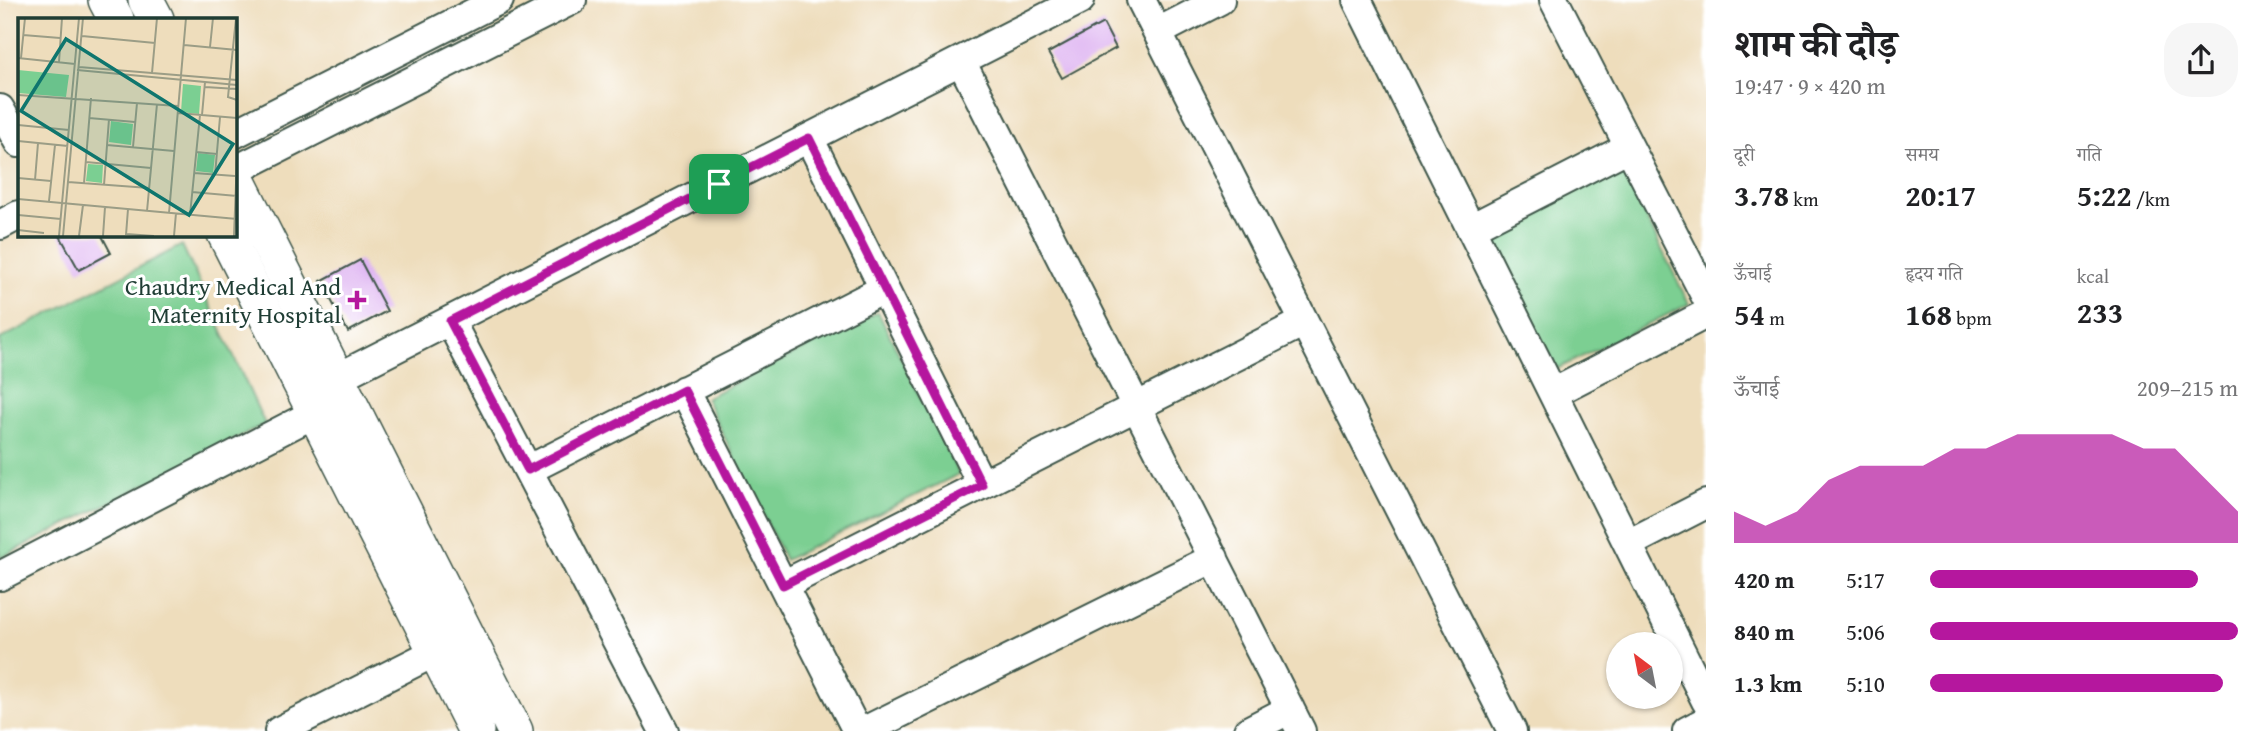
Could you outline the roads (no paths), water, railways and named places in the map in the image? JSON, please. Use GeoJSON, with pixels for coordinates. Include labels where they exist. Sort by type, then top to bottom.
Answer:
{"type":"FeatureCollection","features":[{"type":"Feature","properties":{"kind":"street"},"geometry":{"type":"LineString","coordinates":[[106,0],[115,18]]}},
{"type":"Feature","properties":{"kind":"street"},"geometry":{"type":"LineString","coordinates":[[146,0],[155,18]]}},
{"type":"Feature","properties":{"kind":"street"},"geometry":{"type":"LineString","coordinates":[[236,133],[499,0]]}},
{"type":"Feature","properties":{"kind":"street"},"geometry":{"type":"LineString","coordinates":[[236,171],[572,0]]}},
{"type":"Feature","properties":{"kind":"street"},"geometry":{"type":"LineString","coordinates":[[0,576],[315,413],[337,378],[1080,0]]}},
{"type":"Feature","properties":{"kind":"street"},"geometry":{"type":"LineString","coordinates":[[1141,0],[1512,731]]}},
{"type":"Feature","properties":{"kind":"street"},"geometry":{"type":"LineString","coordinates":[[1158,32],[1220,0]]}},
{"type":"Feature","properties":{"kind":"street"},"geometry":{"type":"LineString","coordinates":[[1357,0],[1706,701]]}},
{"type":"Feature","properties":{"kind":"street"},"geometry":{"type":"LineString","coordinates":[[1554,0],[1706,297]]}},
{"type":"Feature","properties":{"kind":"street"},"geometry":{"type":"LineString","coordinates":[[961,61],[1295,720],[1248,731]]}},
{"type":"Feature","properties":{"kind":"street"},"geometry":{"type":"LineString","coordinates":[[0,109],[18,141]]}},
{"type":"Feature","properties":{"kind":"street"},"geometry":{"type":"LineString","coordinates":[[809,138],[982,485]]}},
{"type":"Feature","properties":{"kind":"street"},"geometry":{"type":"LineString","coordinates":[[1471,228],[1629,147]]}},
{"type":"Feature","properties":{"kind":"street"},"geometry":{"type":"LineString","coordinates":[[236,176],[515,731]]}},
{"type":"Feature","properties":{"kind":"street"},"geometry":{"type":"LineString","coordinates":[[0,225],[18,216]]}},
{"type":"Feature","properties":{"kind":"street"},"geometry":{"type":"LineString","coordinates":[[226,236],[476,731]]}},
{"type":"Feature","properties":{"kind":"street"},"geometry":{"type":"LineString","coordinates":[[528,470],[884,289]]}},
{"type":"Feature","properties":{"kind":"street"},"geometry":{"type":"LineString","coordinates":[[1553,393],[1706,314]]}},
{"type":"Feature","properties":{"kind":"street"},"geometry":{"type":"LineString","coordinates":[[450,321],[664,731]]}},
{"type":"Feature","properties":{"kind":"street"},"geometry":{"type":"LineString","coordinates":[[783,585],[1304,322]]}},
{"type":"Feature","properties":{"kind":"street"},"geometry":{"type":"LineString","coordinates":[[684,390],[858,731]]}},
{"type":"Feature","properties":{"kind":"street"},"geometry":{"type":"LineString","coordinates":[[1628,544],[1706,504]]}},
{"type":"Feature","properties":{"kind":"street"},"geometry":{"type":"LineString","coordinates":[[864,731],[1214,558]]}},
{"type":"Feature","properties":{"kind":"street"},"geometry":{"type":"LineString","coordinates":[[279,731],[467,635]]}},
{"type":"Feature","properties":{"kind":"street"},"geometry":{"type":"LineString","coordinates":[[1687,731],[1706,722]]}},
{"type":"Feature","properties":{"kind":"place","name":"Chaudry Medical And Maternity Hospital"},"geometry":{"type":"Point","coordinates":[357,300]}}]}
